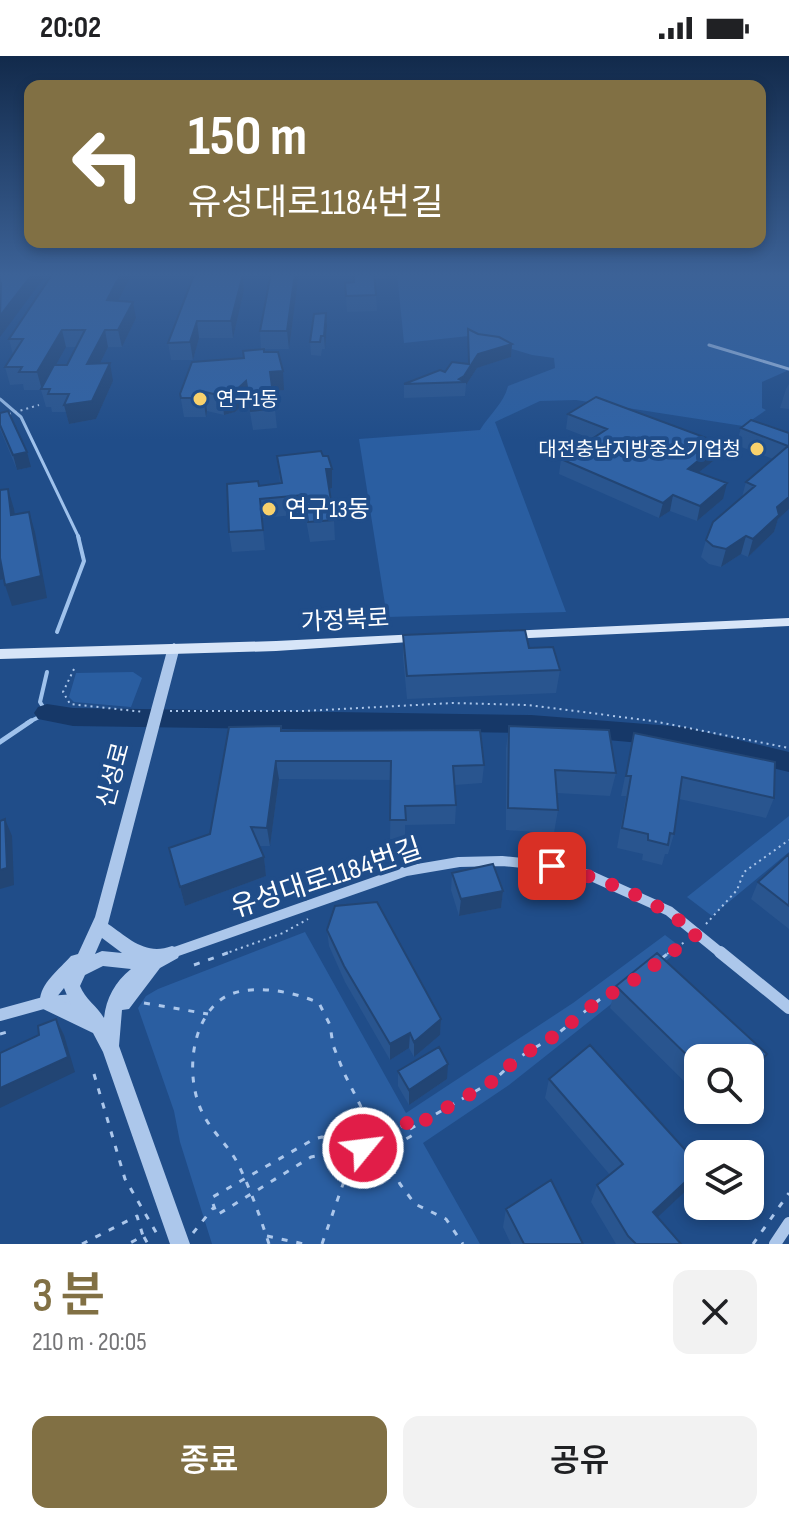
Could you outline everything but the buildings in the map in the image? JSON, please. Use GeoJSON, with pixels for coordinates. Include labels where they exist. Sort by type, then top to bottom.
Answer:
{"type":"FeatureCollection","features":[{"type":"Feature","properties":{"kind":"main road"},"geometry":{"type":"LineString","coordinates":[[493,635],[789,622]]}},
{"type":"Feature","properties":{"kind":"main road","name":"가정북로"},"geometry":{"type":"LineString","coordinates":[[0,654],[431,638]]}},
{"type":"Feature","properties":{"kind":"street","name":"신성로"},"geometry":{"type":"LineString","coordinates":[[100,927],[147,749],[162,709],[174,647]]}},
{"type":"Feature","properties":{"kind":"street","name":"유성대로1184번길"},"geometry":{"type":"LineString","coordinates":[[162,957],[406,871],[459,862],[502,861],[552,866],[589,875],[669,911],[693,936],[789,1008]]}},
{"type":"Feature","properties":{"kind":"street"},"geometry":{"type":"LineString","coordinates":[[100,927],[130,950],[162,957]]}},
{"type":"Feature","properties":{"kind":"street"},"geometry":{"type":"LineString","coordinates":[[100,927],[115,960],[124,966],[122,989],[105,1028]]}},
{"type":"Feature","properties":{"kind":"street"},"geometry":{"type":"LineString","coordinates":[[100,927],[72,986],[80,1002],[105,1028],[180,1244]]}},
{"type":"Feature","properties":{"kind":"street"},"geometry":{"type":"LineString","coordinates":[[47,998],[75,965],[100,927]]}},
{"type":"Feature","properties":{"kind":"street"},"geometry":{"type":"LineString","coordinates":[[0,1015],[47,998],[93,960],[162,957]]}},
{"type":"Feature","properties":{"kind":"street"},"geometry":{"type":"LineString","coordinates":[[47,998],[99,1006],[162,957]]}},
{"type":"Feature","properties":{"kind":"street"},"geometry":{"type":"LineString","coordinates":[[105,1028],[125,999],[162,957]]}},
{"type":"Feature","properties":{"kind":"street"},"geometry":{"type":"LineString","coordinates":[[47,998],[105,1028]]}},
{"type":"Feature","properties":{"kind":"street"},"geometry":{"type":"LineString","coordinates":[[775,1244],[789,1223]]}},
{"type":"Feature","properties":{"kind":"lane"},"geometry":{"type":"LineString","coordinates":[[709,345],[789,369]]}},
{"type":"Feature","properties":{"kind":"path"},"geometry":{"type":"LineString","coordinates":[[0,417],[39,405]]}},
{"type":"Feature","properties":{"kind":"path"},"geometry":{"type":"LineString","coordinates":[[74,669],[63,692],[70,704],[130,712],[162,709],[304,711],[453,703],[528,705],[653,721],[789,748]]}},
{"type":"Feature","properties":{"kind":"path"},"geometry":{"type":"LineString","coordinates":[[656,962],[693,936],[737,890],[744,872],[789,840]]}},
{"type":"Feature","properties":{"kind":"path"},"geometry":{"type":"LineString","coordinates":[[194,965],[283,933],[315,915]]}},
{"type":"Feature","properties":{"kind":"path"},"geometry":{"type":"LineString","coordinates":[[682,933],[693,936]]}},
{"type":"Feature","properties":{"kind":"path"},"geometry":{"type":"LineString","coordinates":[[410,1129],[493,1081],[518,1058],[556,1035],[599,1000],[627,985]]}},
{"type":"Feature","properties":{"kind":"path"},"geometry":{"type":"LineString","coordinates":[[269,1244],[232,1151],[203,1114],[193,1086],[198,1037],[208,1014],[226,996],[242,990],[300,996],[319,1003],[330,1025],[339,1062],[407,1196],[415,1204],[446,1219],[463,1244]]}},
{"type":"Feature","properties":{"kind":"path"},"geometry":{"type":"LineString","coordinates":[[139,1002],[208,1014]]}},
{"type":"Feature","properties":{"kind":"path"},"geometry":{"type":"LineString","coordinates":[[0,1034],[11,1031]]}},
{"type":"Feature","properties":{"kind":"path"},"geometry":{"type":"LineString","coordinates":[[94,1074],[125,1179],[162,1244]]}},
{"type":"Feature","properties":{"kind":"path"},"geometry":{"type":"LineString","coordinates":[[407,1123],[413,1135],[361,1165],[322,1155],[311,1157],[217,1215],[211,1198],[314,1139],[322,1137],[363,1148],[378,1140],[407,1123]]}},
{"type":"Feature","properties":{"kind":"path"},"geometry":{"type":"LineString","coordinates":[[322,1244],[356,1147]]}},
{"type":"Feature","properties":{"kind":"path"},"geometry":{"type":"LineString","coordinates":[[753,1244],[789,1193]]}},
{"type":"Feature","properties":{"kind":"path"},"geometry":{"type":"LineString","coordinates":[[180,1244],[200,1228],[214,1206]]}},
{"type":"Feature","properties":{"kind":"path"},"geometry":{"type":"LineString","coordinates":[[82,1244],[137,1216],[148,1244]]}},
{"type":"Feature","properties":{"kind":"path"},"geometry":{"type":"LineString","coordinates":[[266,1237],[273,1235],[304,1244]]}},
{"type":"Feature","properties":{"kind":"path"},"geometry":{"type":"LineString","coordinates":[[128,1244],[143,1236]]}},
{"type":"Feature","properties":{"kind":"shaded area"},"geometry":{"type":"Polygon","coordinates":[[[403,328],[789,328],[789,370],[762,382],[762,408],[766,410],[743,426],[576,400],[540,401],[495,422],[566,612],[387,617],[359,439],[480,430],[508,386],[555,368],[554,358],[532,355],[469,336],[404,343],[403,328]]]}},
{"type":"Feature","properties":{"kind":"shaded area"},"geometry":{"type":"Polygon","coordinates":[[[133,672],[142,678],[131,707],[74,702],[69,697],[76,673],[133,672]]]}},
{"type":"Feature","properties":{"kind":"shaded area"},"geometry":{"type":"Polygon","coordinates":[[[789,816],[789,852],[712,916],[687,897],[789,816]]]}},
{"type":"Feature","properties":{"kind":"shaded area"},"geometry":{"type":"Polygon","coordinates":[[[305,932],[406,1113],[573,1003],[665,935],[682,948],[509,1085],[423,1143],[480,1244],[212,1244],[180,1142],[174,1111],[138,1008],[146,996],[158,989],[305,932]]]}},
{"type":"Feature","properties":{"kind":"waterway"},"geometry":{"type":"LineString","coordinates":[[0,399],[21,417],[79,538]]}},
{"type":"Feature","properties":{"kind":"waterway"},"geometry":{"type":"LineString","coordinates":[[57,632],[84,561],[78,536]]}},
{"type":"Feature","properties":{"kind":"waterway"},"geometry":{"type":"LineString","coordinates":[[31,721],[47,713],[40,702],[47,672]]}},
{"type":"Feature","properties":{"kind":"waterway"},"geometry":{"type":"LineString","coordinates":[[47,713],[73,717],[531,724],[684,737],[789,762]]}},
{"type":"Feature","properties":{"kind":"waterway"},"geometry":{"type":"LineString","coordinates":[[0,742],[31,721]]}},
{"type":"Feature","properties":{"kind":"waterway"},"geometry":{"type":"LineString","coordinates":[[27,723],[31,721]]}},
{"type":"Feature","properties":{"kind":"place","name":"연구1동"},"geometry":{"type":"Point","coordinates":[200,399]}},
{"type":"Feature","properties":{"kind":"place","name":"대전충남지방중소기업청"},"geometry":{"type":"Point","coordinates":[757,449]}},
{"type":"Feature","properties":{"kind":"place","name":"연구13동"},"geometry":{"type":"Point","coordinates":[269,509]}},
{"type":"Feature","properties":{"kind":"route"},"geometry":{"type":"LineString","coordinates":[[363,1148],[407,1123],[410,1129],[493,1081],[518,1058],[556,1035],[599,1000],[627,985],[697,934],[669,911],[631,892],[589,875],[552,866]]}}]}
